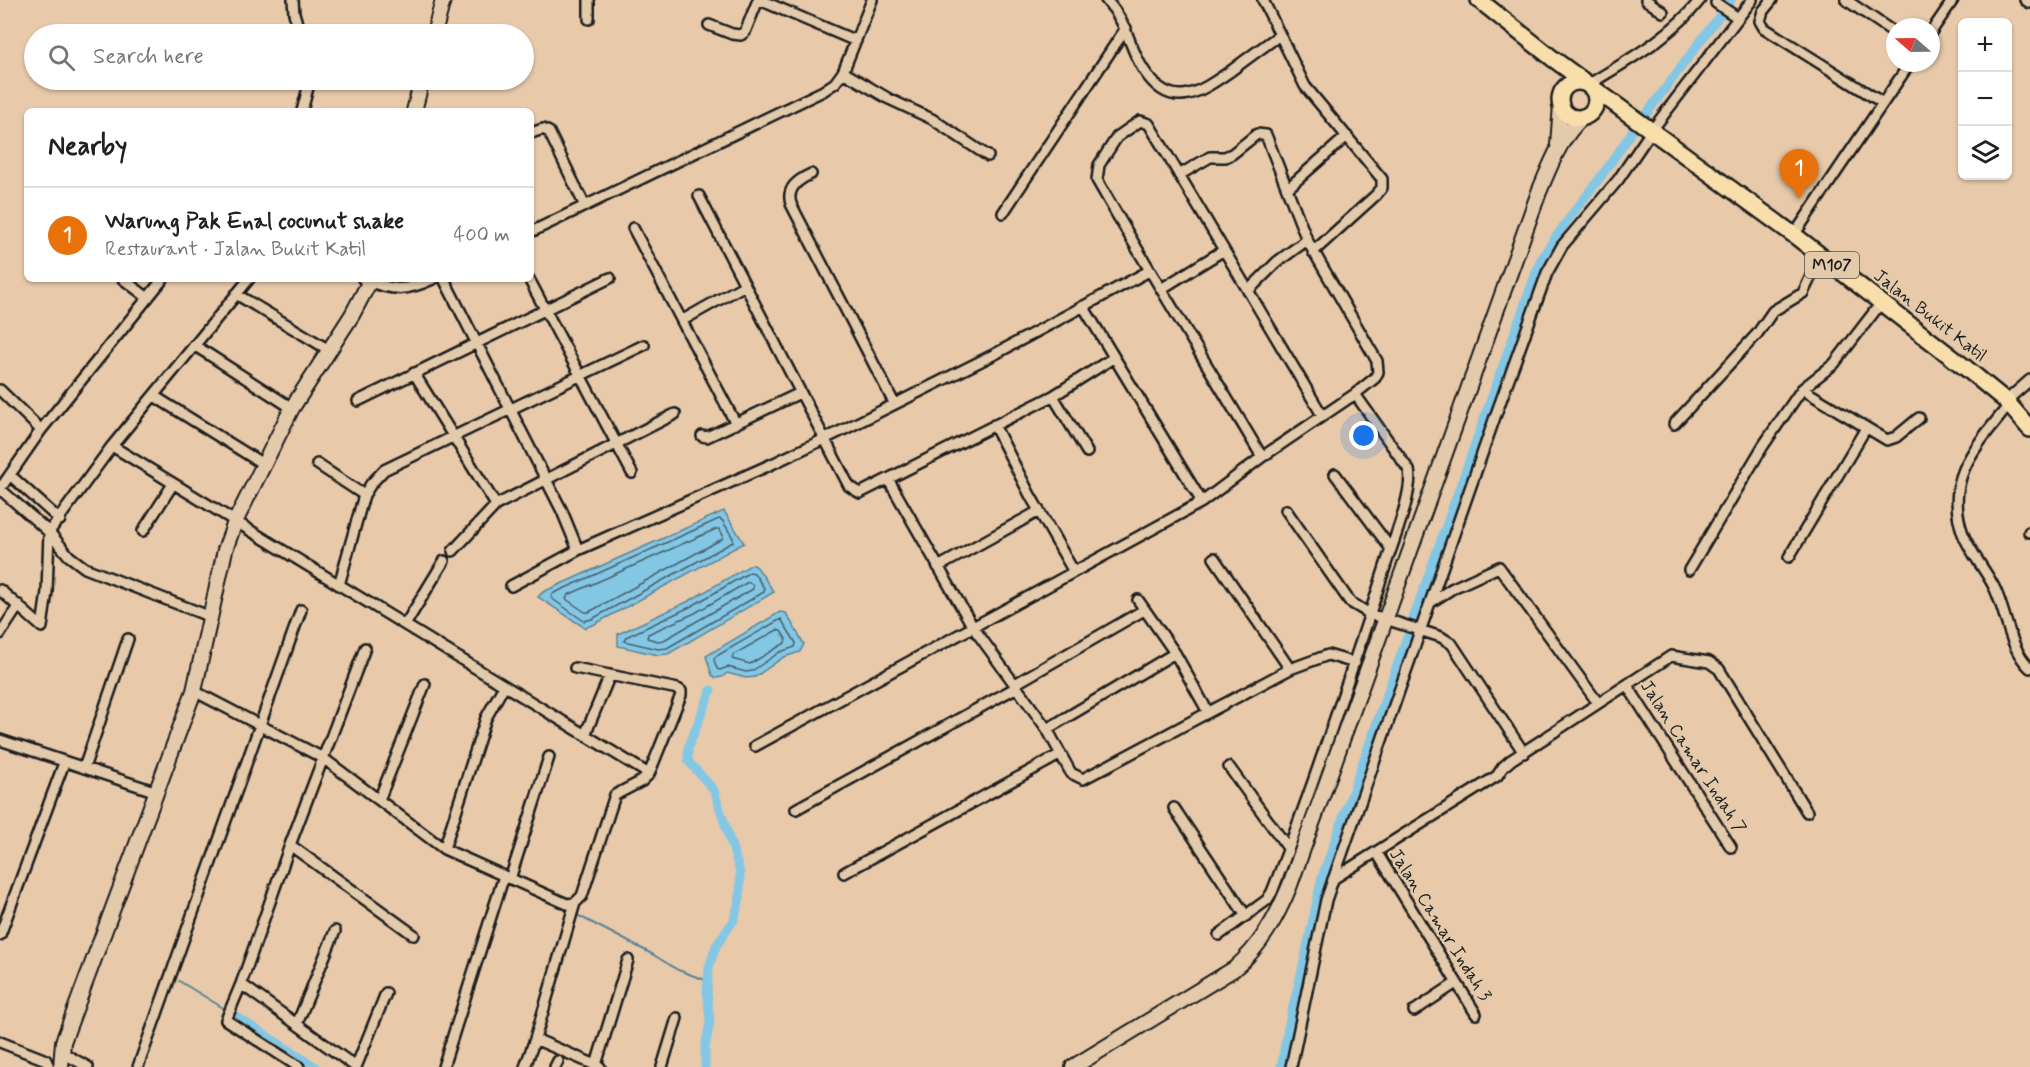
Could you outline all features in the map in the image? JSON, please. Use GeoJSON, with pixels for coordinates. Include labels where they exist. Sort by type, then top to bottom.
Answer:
{"type":"FeatureCollection","features":[{"type":"Feature","properties":{"kind":"main road"},"geometry":{"type":"LineString","coordinates":[[437,24],[443,0]]}},
{"type":"Feature","properties":{"kind":"main road","name":"M107"},"geometry":{"type":"LineString","coordinates":[[1479,0],[1625,112]]}},
{"type":"Feature","properties":{"kind":"main road"},"geometry":{"type":"LineString","coordinates":[[1552,58],[1558,75],[1561,101],[1567,114],[1578,117],[1615,110],[1625,112]]}},
{"type":"Feature","properties":{"kind":"main road"},"geometry":{"type":"LineString","coordinates":[[1073,1067],[1234,969],[1248,957],[1272,925],[1290,885],[1539,192],[1558,147],[1572,129],[1593,110],[1596,99],[1588,85],[1578,82],[1569,85],[1562,93],[1558,147]]}},
{"type":"Feature","properties":{"kind":"main road"},"geometry":{"type":"LineString","coordinates":[[415,108],[419,90]]}},
{"type":"Feature","properties":{"kind":"main road","name":"Jalan Bukit Katil"},"geometry":{"type":"LineString","coordinates":[[1625,112],[1823,257],[2008,403],[2030,429]]}},
{"type":"Feature","properties":{"kind":"main road"},"geometry":{"type":"LineString","coordinates":[[62,1067],[63,1042],[194,691],[225,550],[234,522],[292,408],[358,305],[367,282]]}},
{"type":"Feature","properties":{"kind":"street"},"geometry":{"type":"LineString","coordinates":[[293,0],[297,24]]}},
{"type":"Feature","properties":{"kind":"street"},"geometry":{"type":"LineString","coordinates":[[589,0],[589,20]]}},
{"type":"Feature","properties":{"kind":"street"},"geometry":{"type":"LineString","coordinates":[[710,25],[732,34],[745,32],[759,0],[856,41]]}},
{"type":"Feature","properties":{"kind":"street"},"geometry":{"type":"LineString","coordinates":[[534,231],[823,92],[835,84],[843,72],[872,0]]}},
{"type":"Feature","properties":{"kind":"street"},"geometry":{"type":"LineString","coordinates":[[1106,0],[1126,28],[1142,68],[1148,76],[1166,91],[1184,96],[1203,90],[1280,35]]}},
{"type":"Feature","properties":{"kind":"street"},"geometry":{"type":"LineString","coordinates":[[1263,0],[1305,86],[1380,175],[1382,188],[1376,195],[1313,252]]}},
{"type":"Feature","properties":{"kind":"street"},"geometry":{"type":"LineString","coordinates":[[1646,0],[1663,12]]}},
{"type":"Feature","properties":{"kind":"street"},"geometry":{"type":"LineString","coordinates":[[1588,85],[1659,40],[1689,14],[1700,0]]}},
{"type":"Feature","properties":{"kind":"street"},"geometry":{"type":"LineString","coordinates":[[1291,1067],[1310,983],[1322,915],[1333,879],[1547,273],[1562,246],[1618,180],[1652,130],[1752,0]]}},
{"type":"Feature","properties":{"kind":"street"},"geometry":{"type":"LineString","coordinates":[[1772,0],[1763,11],[1760,21],[1764,28],[1883,103]]}},
{"type":"Feature","properties":{"kind":"street"},"geometry":{"type":"LineString","coordinates":[[1846,0],[1886,27]]}},
{"type":"Feature","properties":{"kind":"street"},"geometry":{"type":"LineString","coordinates":[[1940,19],[1953,0]]}},
{"type":"Feature","properties":{"kind":"street"},"geometry":{"type":"LineString","coordinates":[[2025,0],[2030,3]]}},
{"type":"Feature","properties":{"kind":"street"},"geometry":{"type":"LineString","coordinates":[[1716,3],[1737,18]]}},
{"type":"Feature","properties":{"kind":"street"},"geometry":{"type":"LineString","coordinates":[[1003,213],[1126,28]]}},
{"type":"Feature","properties":{"kind":"street"},"geometry":{"type":"LineString","coordinates":[[843,72],[890,99],[932,119],[988,156]]}},
{"type":"Feature","properties":{"kind":"street"},"geometry":{"type":"LineString","coordinates":[[1794,235],[1904,72]]}},
{"type":"Feature","properties":{"kind":"street"},"geometry":{"type":"LineString","coordinates":[[303,108],[307,90]]}},
{"type":"Feature","properties":{"kind":"street"},"geometry":{"type":"LineString","coordinates":[[1262,457],[1149,272],[1097,180],[1097,170],[1117,137],[1140,121],[1149,124],[1322,415]]}},
{"type":"Feature","properties":{"kind":"street"},"geometry":{"type":"LineString","coordinates":[[534,132],[543,129],[549,132],[585,206]]}},
{"type":"Feature","properties":{"kind":"street"},"geometry":{"type":"LineString","coordinates":[[755,746],[1202,502],[1262,457],[1355,394],[1376,376],[1377,361],[1307,240],[1269,139],[1262,133],[1251,136],[1232,154],[1225,157],[1210,157],[1179,175]]}},
{"type":"Feature","properties":{"kind":"street"},"geometry":{"type":"LineString","coordinates":[[1287,189],[1347,136]]}},
{"type":"Feature","properties":{"kind":"street"},"geometry":{"type":"LineString","coordinates":[[811,174],[795,184],[789,198],[790,204],[894,403]]}},
{"type":"Feature","properties":{"kind":"street"},"geometry":{"type":"LineString","coordinates":[[699,196],[823,439],[849,486],[860,493],[1053,396],[1113,358]]}},
{"type":"Feature","properties":{"kind":"street"},"geometry":{"type":"LineString","coordinates":[[633,228],[736,424]]}},
{"type":"Feature","properties":{"kind":"street"},"geometry":{"type":"LineString","coordinates":[[1248,291],[1277,262],[1307,240]]}},
{"type":"Feature","properties":{"kind":"street"},"geometry":{"type":"LineString","coordinates":[[1161,289],[1224,250]]}},
{"type":"Feature","properties":{"kind":"street"},"geometry":{"type":"LineString","coordinates":[[1674,424],[1757,334],[1773,311],[1803,293],[1812,273],[1823,257]]}},
{"type":"Feature","properties":{"kind":"street"},"geometry":{"type":"LineString","coordinates":[[511,586],[578,550],[772,464],[996,354],[1149,272]]}},
{"type":"Feature","properties":{"kind":"street"},"geometry":{"type":"LineString","coordinates":[[358,401],[610,278]]}},
{"type":"Feature","properties":{"kind":"street"},"geometry":{"type":"LineString","coordinates":[[127,282],[148,298]]}},
{"type":"Feature","properties":{"kind":"street"},"geometry":{"type":"LineString","coordinates":[[161,282],[41,430],[0,489],[49,532],[69,556],[85,568],[211,617]]}},
{"type":"Feature","properties":{"kind":"street"},"geometry":{"type":"LineString","coordinates":[[0,590],[20,605],[42,627],[47,592],[49,532],[112,446],[246,282]]}},
{"type":"Feature","properties":{"kind":"street"},"geometry":{"type":"LineString","coordinates":[[374,282],[393,289],[405,290],[426,282]]}},
{"type":"Feature","properties":{"kind":"street"},"geometry":{"type":"LineString","coordinates":[[446,282],[546,478],[578,550]]}},
{"type":"Feature","properties":{"kind":"street"},"geometry":{"type":"LineString","coordinates":[[531,282],[632,474]]}},
{"type":"Feature","properties":{"kind":"street"},"geometry":{"type":"LineString","coordinates":[[683,320],[745,285]]}},
{"type":"Feature","properties":{"kind":"street"},"geometry":{"type":"LineString","coordinates":[[236,294],[329,350]]}},
{"type":"Feature","properties":{"kind":"street"},"geometry":{"type":"LineString","coordinates":[[1689,570],[1763,446],[1802,389],[1834,364],[1881,303]]}},
{"type":"Feature","properties":{"kind":"street"},"geometry":{"type":"LineString","coordinates":[[1083,306],[1202,502]]}},
{"type":"Feature","properties":{"kind":"street"},"geometry":{"type":"LineString","coordinates":[[194,345],[292,408]]}},
{"type":"Feature","properties":{"kind":"street"},"geometry":{"type":"LineString","coordinates":[[339,585],[364,495],[384,470],[644,345]]}},
{"type":"Feature","properties":{"kind":"street"},"geometry":{"type":"LineString","coordinates":[[414,373],[496,505]]}},
{"type":"Feature","properties":{"kind":"street"},"geometry":{"type":"LineString","coordinates":[[2030,380],[2008,403],[1978,444],[1963,469],[1956,495],[1956,508],[1964,535],[1995,589],[2020,657],[2030,668]]}},
{"type":"Feature","properties":{"kind":"street"},"geometry":{"type":"LineString","coordinates":[[1802,389],[1884,439],[1891,440],[1919,418]]}},
{"type":"Feature","properties":{"kind":"street"},"geometry":{"type":"LineString","coordinates":[[0,390],[41,430]]}},
{"type":"Feature","properties":{"kind":"street"},"geometry":{"type":"LineString","coordinates":[[702,436],[707,437],[800,393]]}},
{"type":"Feature","properties":{"kind":"street"},"geometry":{"type":"LineString","coordinates":[[1219,935],[1267,900],[1272,892],[1355,663],[1402,512],[1410,476],[1405,464],[1355,394]]}},
{"type":"Feature","properties":{"kind":"street"},"geometry":{"type":"LineString","coordinates":[[154,396],[263,464]]}},
{"type":"Feature","properties":{"kind":"street"},"geometry":{"type":"LineString","coordinates":[[1053,396],[1086,452]]}},
{"type":"Feature","properties":{"kind":"street"},"geometry":{"type":"LineString","coordinates":[[453,550],[496,505],[675,414]]}},
{"type":"Feature","properties":{"kind":"street"},"geometry":{"type":"LineString","coordinates":[[994,425],[1074,572]]}},
{"type":"Feature","properties":{"kind":"street"},"geometry":{"type":"LineString","coordinates":[[1789,557],[1866,428]]}},
{"type":"Feature","properties":{"kind":"street"},"geometry":{"type":"LineString","coordinates":[[112,446],[649,774]]}},
{"type":"Feature","properties":{"kind":"street"},"geometry":{"type":"LineString","coordinates":[[317,464],[364,495]]}},
{"type":"Feature","properties":{"kind":"street"},"geometry":{"type":"LineString","coordinates":[[1335,474],[1391,549]]}},
{"type":"Feature","properties":{"kind":"street"},"geometry":{"type":"LineString","coordinates":[[10,475],[60,520]]}},
{"type":"Feature","properties":{"kind":"street"},"geometry":{"type":"LineString","coordinates":[[888,479],[973,627],[1047,729],[1071,773],[1083,779],[1290,669],[1328,655],[1355,663]]}},
{"type":"Feature","properties":{"kind":"street"},"geometry":{"type":"LineString","coordinates":[[143,531],[173,484]]}},
{"type":"Feature","properties":{"kind":"street"},"geometry":{"type":"LineString","coordinates":[[1286,510],[1350,602],[1370,614],[1441,637],[1452,644],[1524,753]]}},
{"type":"Feature","properties":{"kind":"street"},"geometry":{"type":"LineString","coordinates":[[938,567],[1039,511]]}},
{"type":"Feature","properties":{"kind":"street"},"geometry":{"type":"LineString","coordinates":[[1214,558],[1290,669]]}},
{"type":"Feature","properties":{"kind":"street"},"geometry":{"type":"LineString","coordinates":[[405,625],[444,561]]}},
{"type":"Feature","properties":{"kind":"street"},"geometry":{"type":"LineString","coordinates":[[1431,602],[1453,588],[1499,567],[1599,703]]}},
{"type":"Feature","properties":{"kind":"street"},"geometry":{"type":"LineString","coordinates":[[1137,600],[1175,653],[1208,712]]}},
{"type":"Feature","properties":{"kind":"street"},"geometry":{"type":"LineString","coordinates":[[0,633],[20,605]]}},
{"type":"Feature","properties":{"kind":"street"},"geometry":{"type":"LineString","coordinates":[[138,1067],[301,610]]}},
{"type":"Feature","properties":{"kind":"street"},"geometry":{"type":"LineString","coordinates":[[796,809],[1016,686],[1144,610]]}},
{"type":"Feature","properties":{"kind":"street"},"geometry":{"type":"LineString","coordinates":[[84,768],[128,639]]}},
{"type":"Feature","properties":{"kind":"street"},"geometry":{"type":"LineString","coordinates":[[299,1067],[226,1020],[365,648]]}},
{"type":"Feature","properties":{"kind":"street"},"geometry":{"type":"LineString","coordinates":[[1047,729],[1175,653]]}},
{"type":"Feature","properties":{"kind":"street"},"geometry":{"type":"LineString","coordinates":[[1333,879],[1497,776],[1506,764],[1671,656],[1709,662],[1719,669],[1807,812]]}},
{"type":"Feature","properties":{"kind":"street"},"geometry":{"type":"LineString","coordinates":[[525,1067],[575,903],[582,896],[615,795],[642,781],[649,774],[681,695],[678,689],[575,668]]}},
{"type":"Feature","properties":{"kind":"street"},"geometry":{"type":"LineString","coordinates":[[585,735],[610,675]]}},
{"type":"Feature","properties":{"kind":"street"},"geometry":{"type":"LineString","coordinates":[[379,800],[425,684]]}},
{"type":"Feature","properties":{"kind":"street","name":"Jalan Camar Indah 7"},"geometry":{"type":"LineString","coordinates":[[1627,685],[1731,847]]}},
{"type":"Feature","properties":{"kind":"street"},"geometry":{"type":"LineString","coordinates":[[444,849],[486,718],[504,686]]}},
{"type":"Feature","properties":{"kind":"street"},"geometry":{"type":"LineString","coordinates":[[194,691],[323,758],[444,849],[567,904],[575,903]]}},
{"type":"Feature","properties":{"kind":"street"},"geometry":{"type":"LineString","coordinates":[[0,740],[157,792]]}},
{"type":"Feature","properties":{"kind":"street"},"geometry":{"type":"LineString","coordinates":[[844,873],[1061,754]]}},
{"type":"Feature","properties":{"kind":"street"},"geometry":{"type":"LineString","coordinates":[[443,1067],[549,757]]}},
{"type":"Feature","properties":{"kind":"street"},"geometry":{"type":"LineString","coordinates":[[0,935],[64,763]]}},
{"type":"Feature","properties":{"kind":"street"},"geometry":{"type":"LineString","coordinates":[[1229,767],[1288,848]]}},
{"type":"Feature","properties":{"kind":"street"},"geometry":{"type":"LineString","coordinates":[[1174,808],[1246,916]]}},
{"type":"Feature","properties":{"kind":"street"},"geometry":{"type":"LineString","coordinates":[[290,845],[414,935]]}},
{"type":"Feature","properties":{"kind":"street","name":"Jalan Camar Indah 3"},"geometry":{"type":"LineString","coordinates":[[1377,853],[1476,1014]]}},
{"type":"Feature","properties":{"kind":"street"},"geometry":{"type":"LineString","coordinates":[[297,1024],[336,931]]}},
{"type":"Feature","properties":{"kind":"street"},"geometry":{"type":"LineString","coordinates":[[535,1039],[598,1066],[628,960]]}},
{"type":"Feature","properties":{"kind":"street"},"geometry":{"type":"LineString","coordinates":[[1414,1011],[1456,983]]}},
{"type":"Feature","properties":{"kind":"street"},"geometry":{"type":"LineString","coordinates":[[241,984],[356,1067],[386,993]]}},
{"type":"Feature","properties":{"kind":"street"},"geometry":{"type":"LineString","coordinates":[[662,1067],[677,1018]]}},
{"type":"Feature","properties":{"kind":"street"},"geometry":{"type":"LineString","coordinates":[[0,1042],[46,1060],[49,1067]]}},
{"type":"Feature","properties":{"kind":"street"},"geometry":{"type":"LineString","coordinates":[[61,1052],[88,1067]]}},
{"type":"Feature","properties":{"kind":"water"},"geometry":{"type":"Polygon","coordinates":[[[724,511],[744,543],[595,624],[585,628],[538,597],[543,592],[724,511]]]}},
{"type":"Feature","properties":{"kind":"water"},"geometry":{"type":"Polygon","coordinates":[[[752,564],[757,567],[774,592],[668,654],[658,655],[618,646],[618,634],[689,601],[752,564]]]}},
{"type":"Feature","properties":{"kind":"water"},"geometry":{"type":"Polygon","coordinates":[[[780,612],[786,613],[804,644],[800,652],[784,657],[755,677],[746,678],[727,673],[716,678],[712,675],[706,656],[780,612]]]}},
{"type":"Feature","properties":{"kind":"waterway"},"geometry":{"type":"LineString","coordinates":[[1647,113],[1731,0]]}},
{"type":"Feature","properties":{"kind":"waterway"},"geometry":{"type":"LineString","coordinates":[[1410,627],[1540,261],[1632,131]]}},
{"type":"Feature","properties":{"kind":"waterway"},"geometry":{"type":"LineString","coordinates":[[1281,1067],[1322,877],[1407,637]]}},
{"type":"Feature","properties":{"kind":"waterway"},"geometry":{"type":"LineString","coordinates":[[705,1067],[705,1048],[710,1022],[707,991],[709,967],[716,946],[734,920],[740,898],[740,872],[714,790],[688,761],[688,748],[711,690]]}},
{"type":"Feature","properties":{"kind":"waterway"},"geometry":{"type":"LineString","coordinates":[[579,916],[678,970],[708,981]]}},
{"type":"Feature","properties":{"kind":"waterway"},"geometry":{"type":"LineString","coordinates":[[179,981],[225,1009]]}},
{"type":"Feature","properties":{"kind":"waterway"},"geometry":{"type":"LineString","coordinates":[[235,1016],[316,1067]]}},
{"type":"Feature","properties":{"kind":"place","name":"Warung Pak Enal cocunut shake"},"geometry":{"type":"Point","coordinates":[1799,199]}}]}
